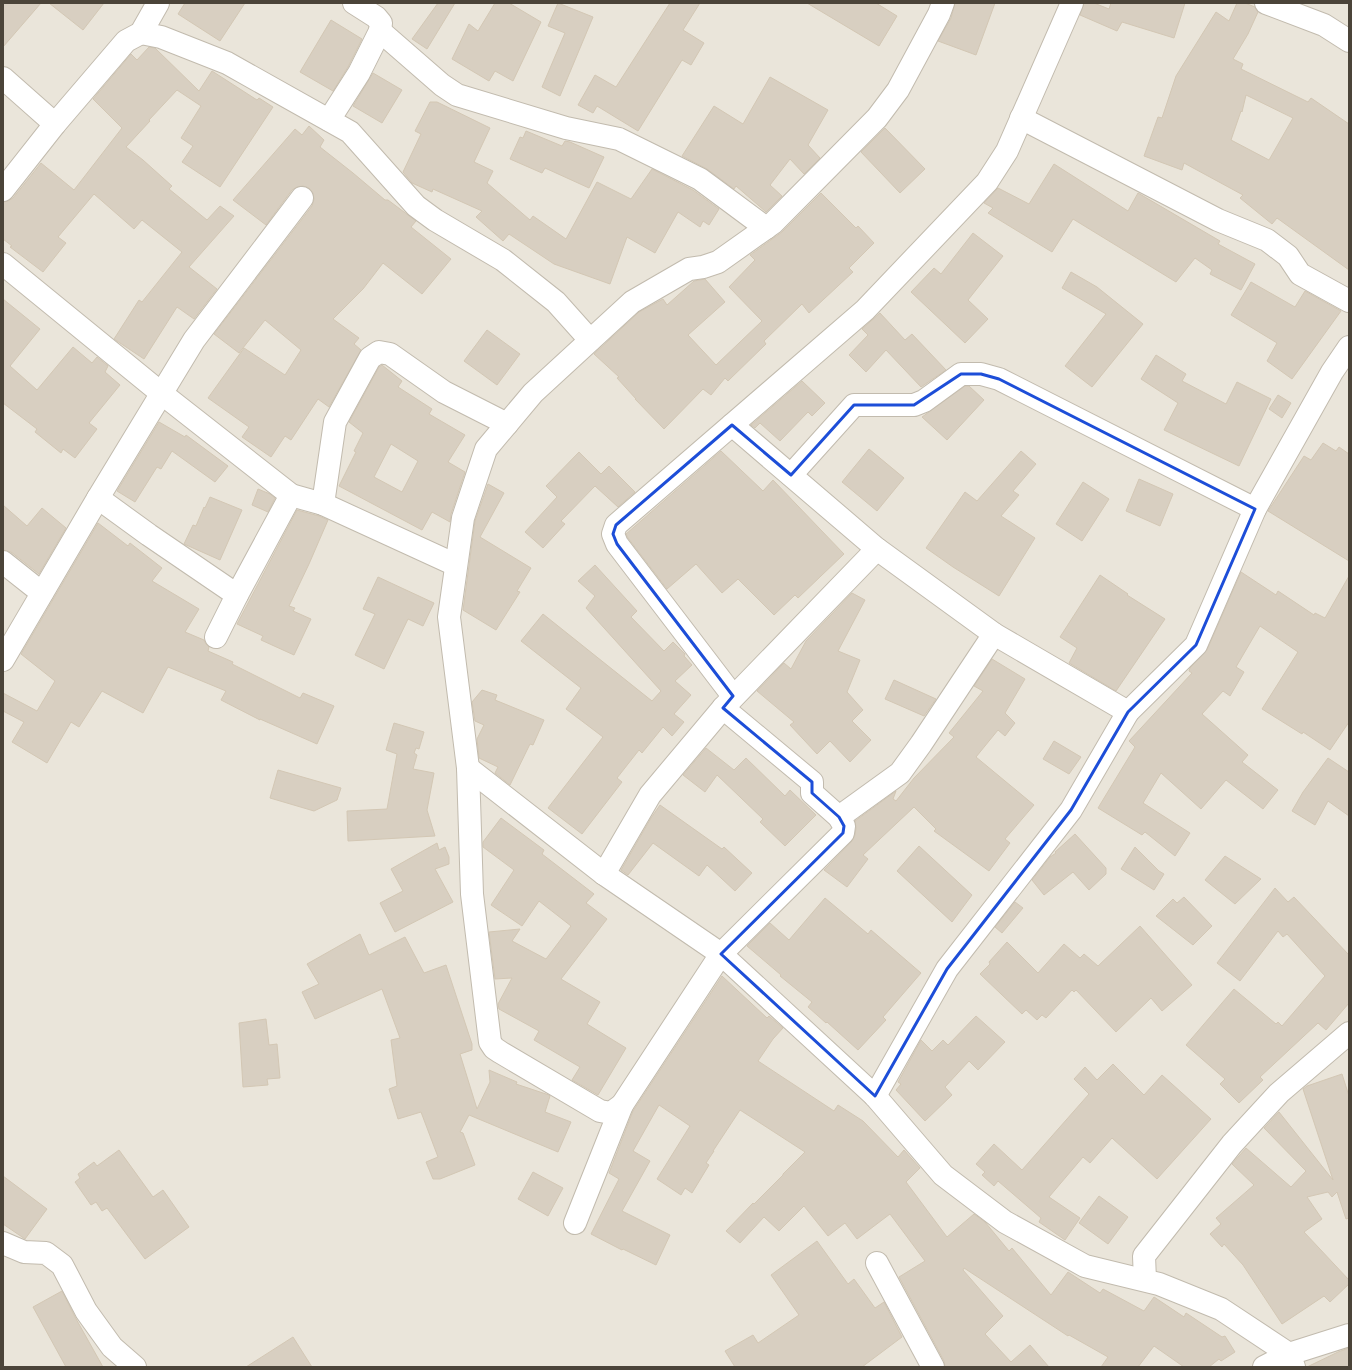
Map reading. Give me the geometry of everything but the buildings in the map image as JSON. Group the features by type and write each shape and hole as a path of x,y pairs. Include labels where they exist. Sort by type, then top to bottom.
{"street":[{"path":"3,190 55,124 126,41 141,33 158,3"},
{"path":"329,120 359,73 380,31 381,24 376,17 354,3"},
{"path":"622,1105 611,1113 600,1112 500,1052 494,1048 490,1042 472,894 468,768 448,617 463,518 486,449 533,393 632,302 690,269 703,267 718,262 773,223 877,118 898,90 939,14 943,3"},
{"path":"575,1223 622,1105 721,954 843,833 844,826 839,817 812,793 812,782 728,702 617,544 613,534 616,525 866,310 987,182 1007,151 1072,3"},
{"path":"1266,3 1324,25 1349,41"},
{"path":"380,31 442,85 457,95 566,128 619,138 700,179 766,228"},
{"path":"141,33 160,37 227,63 350,132 416,206 435,220 503,260 556,302 590,340"},
{"path":"3,78 55,124"},
{"path":"1021,118 1218,220 1267,240 1288,256 1300,274 1349,301"},
{"path":"3,660 98,498 194,340 302,198"},
{"path":"3,264 161,393 292,496 323,504 456,565"},
{"path":"323,504 335,422 370,358 380,352 390,354 444,392 507,424"},
{"path":"875,1096 947,969 1071,810 1128,712 1196,645 1254,509 1347,355"},
{"path":"790,475 854,405 914,405 924,401 960,374 981,374 999,379 1254,509"},
{"path":"732,425 877,549 994,634 1128,712"},
{"path":"216,637 237,595 292,496"},
{"path":"98,498 237,595"},
{"path":"604,874 650,795 728,702 877,549"},
{"path":"3,562 42,593"},
{"path":"839,817 900,773 994,634"},
{"path":"468,768 604,874 721,954 875,1096 944,1175 1005,1222 1085,1266 1159,1284 1222,1309 1291,1360"},
{"path":"1145,1280 1144,1256 1232,1144 1279,1093 1349,1033"},
{"path":"3,1243 24,1252 46,1253 62,1265 86,1311 112,1347 135,1367"},
{"path":"877,1262 933,1367"},
{"path":"1264,1367 1291,1360 1349,1335"}],"highlighted area":[{"path":"961,374 981,374 999,379 1255,509 1196,645 1128,712 1071,810 947,969 875,1096 721,954 843,833 844,826 839,817 812,793 812,782 723,708 733,696 617,544 613,534 616,525 732,425 791,475 854,405 914,405"}],"shaded area":[{"path":"3,3 1349,3 1349,1367 3,1367"}]}
